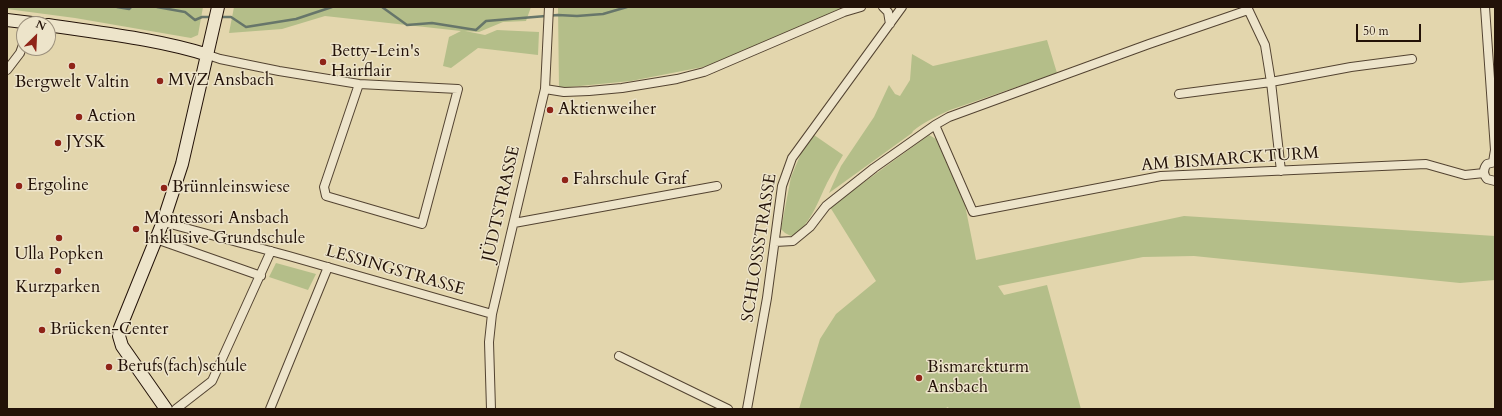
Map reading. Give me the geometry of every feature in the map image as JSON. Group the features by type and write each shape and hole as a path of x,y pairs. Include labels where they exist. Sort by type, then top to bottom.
{"main road":[{"path":"166,409 122,346 119,336 120,328 156,240 182,164 218,8"},
{"path":"56,26 108,34 193,50 208,55"}],"street":[{"path":"545,89 564,92 622,88 677,79 704,72 844,12 860,7"},
{"path":"883,7 888,12 890,24"},
{"name":"SCHLOSSSTRASSE","path":"747,409 767,298 782,186 792,158 902,7"},
{"path":"1485,7 1495,150 1494,162 1487,164 1484,173 1487,179 1495,181"},
{"name":"JÜDTSTRASSE","path":"491,409 489,342 492,314 545,89 549,9"},
{"path":"775,242 793,241 810,227 826,206 874,168 948,116 1247,9 1265,45 1271,82 1281,171"},
{"path":"208,55 220,59 279,71 359,84 458,89 422,224 326,196 324,187 359,84"},
{"path":"7,70 17,56"},
{"path":"1179,94 1271,82 1351,67 1412,59"},
{"name":"AM BISMARCKTURM","path":"934,125 972,212 1161,176 1426,164 1465,175 1484,173"},
{"path":"514,223 717,186"},
{"name":"LESSINGSTRASSE","path":"162,222 289,256 492,314"},
{"path":"156,240 261,276"},
{"path":"176,409 212,381 261,276 271,251"},
{"path":"270,409 328,267"},
{"path":"619,356 728,409"}],"green space":[{"path":"7,7 203,7 198,35 191,38 75,18 7,9"},
{"path":"234,7 531,7 526,21 503,22 479,32 465,31 485,35 497,30 539,32 538,55 478,48 451,68 443,66 449,37 461,31 325,16 282,29 229,33"},
{"path":"558,7 845,7 713,65 631,81 559,88"},
{"path":"1047,40 1057,73 950,110 931,119 829,193 841,166 874,117 889,85 895,94 900,96 910,80 912,54 933,66"},
{"path":"814,135 843,155 829,179 813,213 803,227 791,236 781,229 791,177 802,151"},
{"path":"929,135 936,139 965,205 976,260 1184,216 1495,236 1495,280 1460,283 1194,256 1143,257 998,286 1004,295 1047,285 1081,409 949,409 948,407 944,409 799,409 820,339 836,314 876,281 830,207"},
{"path":"276,263 316,274 308,290 269,277"}],"waterway":[{"path":"117,7 129,9 131,7"},
{"path":"157,7 185,12 195,20 202,17 213,17"},
{"path":"220,17 231,17 246,27 296,19 332,7"},
{"path":"382,7 407,25 432,23 476,30 486,21 558,15 577,16 603,14 627,7"}],"place":[{"name":"Betty-Lein's Hairflair","path":"323,62"},
{"name":"Bergwelt Valtin","path":"72,66"},
{"name":"MVZ Ansbach","path":"160,81"},
{"name":"Aktienweiher","path":"550,110"},
{"name":"Action","path":"79,117"},
{"name":"JYSK","path":"58,143"},
{"name":"Fahrschule Graf","path":"565,180"},
{"name":"Ergoline","path":"19,186"},
{"name":"Brünnleinswiese","path":"164,188"},
{"name":"Montessori Ansbach Inklusive Grundschule","path":"136,229"},
{"name":"Ulla Popken","path":"59,238"},
{"name":"Kurzparken","path":"58,271"},
{"name":"Brücken-Center","path":"42,330"},
{"name":"Berufs(fach)schule","path":"109,367"},
{"name":"Bismarckturm Ansbach","path":"919,378"}]}
